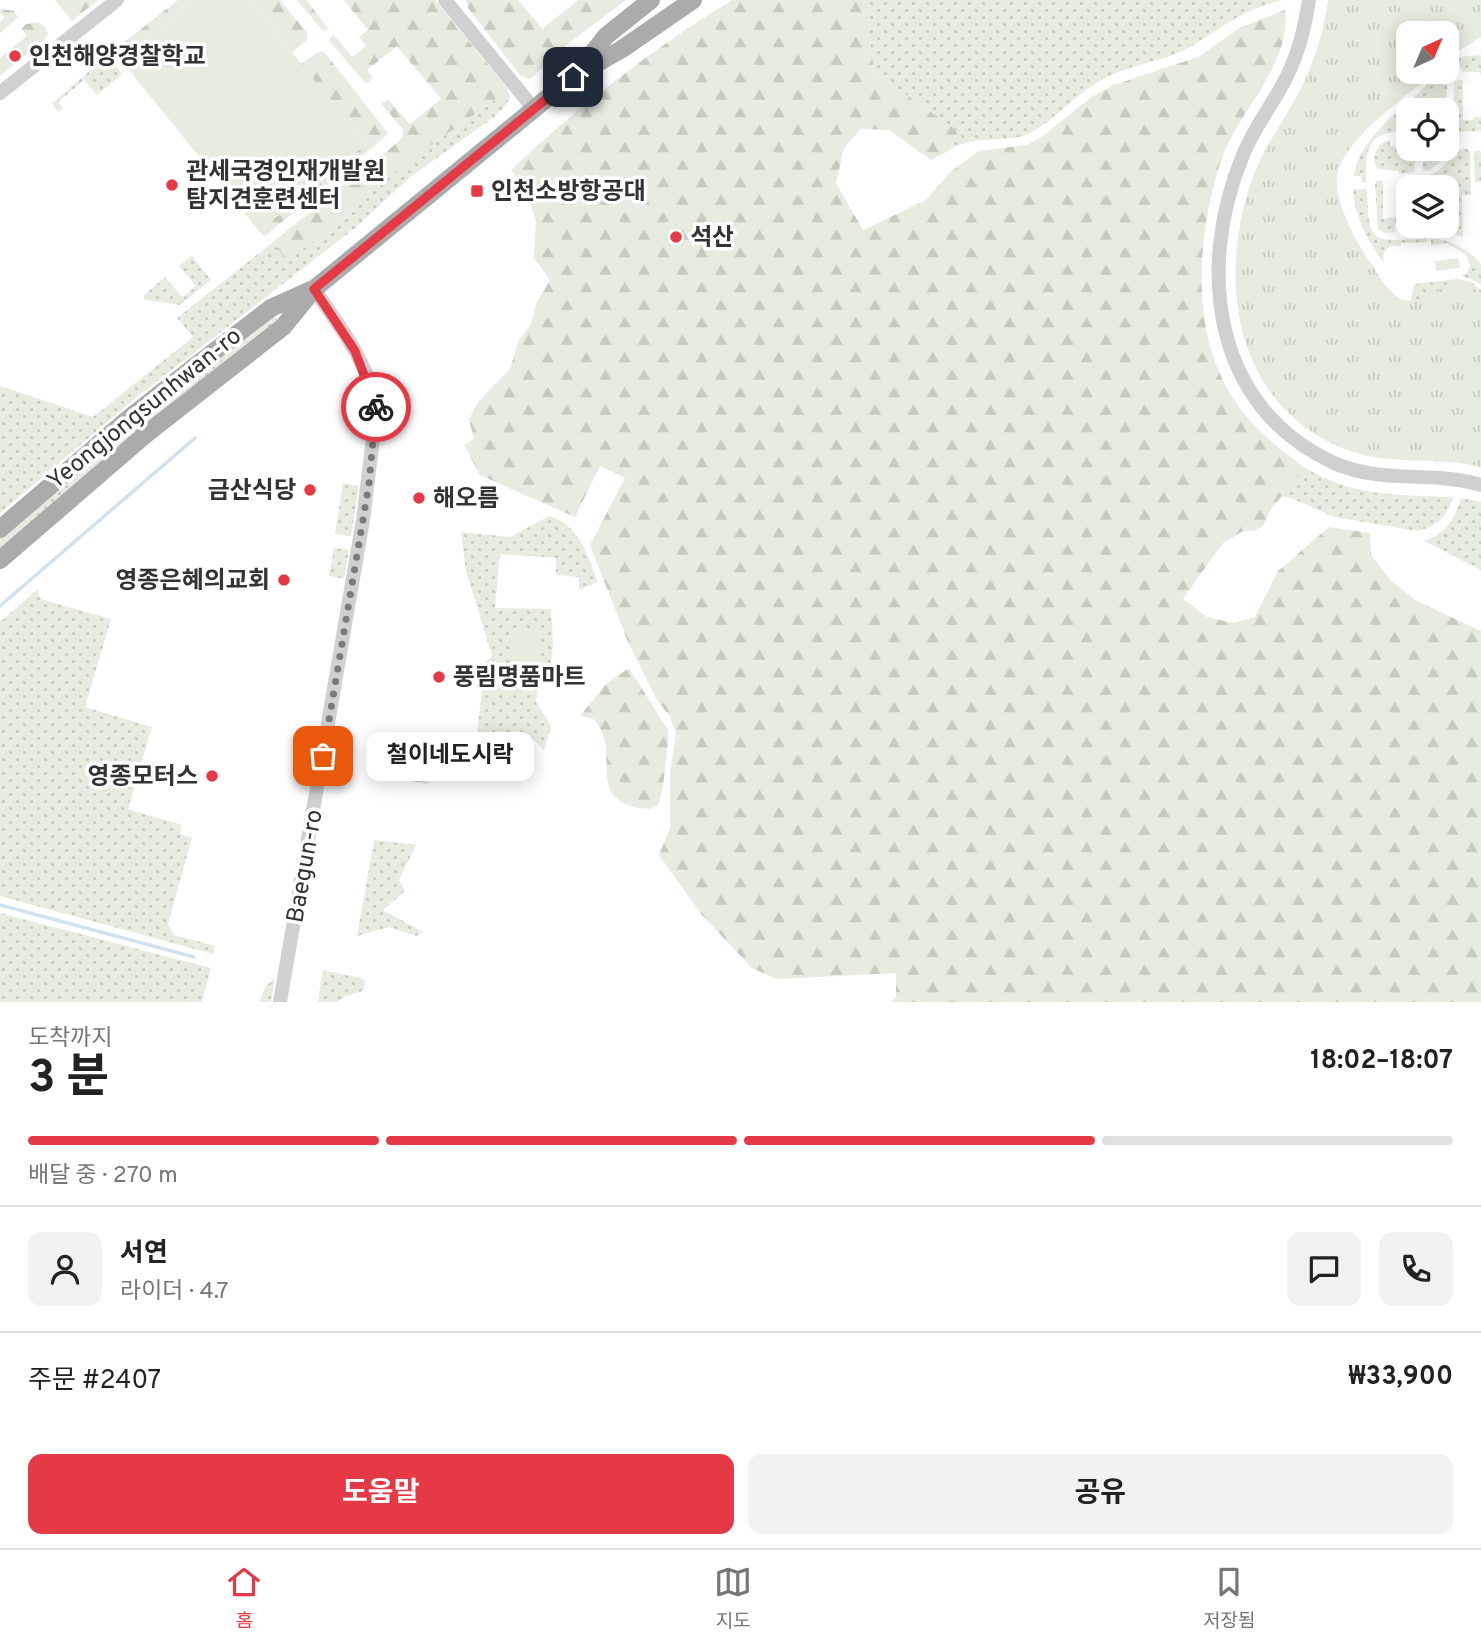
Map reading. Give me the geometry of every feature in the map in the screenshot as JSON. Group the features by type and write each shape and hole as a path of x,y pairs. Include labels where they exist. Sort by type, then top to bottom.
{"main road":[{"name":"Yeongjongsunhwan-ro","path":"573,77 606,36 651,0"},
{"name":"Yeongjongsunhwan-ro","path":"0,561 145,435 283,327 314,289 573,77 622,49 693,0"},
{"name":"Yeongjongsunhwan-ro","path":"0,529 130,418 209,355 271,308 314,289"}],"street":[{"path":"0,93 117,0"},
{"path":"445,0 534,109"},
{"path":"1309,0 1294,60 1243,153 1226,205 1217,273 1227,344 1251,393 1286,432 1309,449 1335,463 1389,477 1447,479 1481,485"},
{"name":"Baegun-ro","path":"281,1002 367,496 376,414 374,399 355,351 314,289"}],"green space":[{"path":"55,0 98,0 72,21"},
{"path":"178,0 195,0 121,60 116,54 117,48"},
{"path":"195,0 250,0 366,144 259,231 121,60"},
{"path":"250,0 280,0 307,33 307,40 292,52"},
{"path":"297,0 306,0 329,29 323,31"},
{"path":"344,0 435,0 507,88 504,93 402,166 349,214 290,259 283,256 273,242 398,142 403,135 403,129 381,104 388,99 410,124 441,99 397,46 367,70 373,77 368,83 364,82 329,40 333,34 352,57 366,46 359,37 368,30"},
{"path":"466,0 518,0 542,29 578,0 626,0 568,44 530,79 521,76 468,8"},
{"path":"732,0 865,0 874,72 958,131 950,150 931,160 889,130 861,129 844,148 836,183 863,230 926,200 949,173 979,151 1026,145 1042,137 1090,98 1111,86 1198,57 1241,27 1285,10 1285,28 1276,62 1230,140 1217,173 1209,206 1202,258 1203,310 1215,361 1239,407 1278,448 1305,468 1271,509 1263,526 1254,531 1243,531 1222,544 1183,599 1207,617 1233,623 1255,617 1278,571 1329,527 1370,533 1371,554 1390,580 1417,601 1481,631 1481,1002 892,1002 896,996 896,973 777,979 752,968 702,915 659,855 670,828 670,773 676,733 670,717 656,698 628,642 590,545 625,478 600,466 575,517 480,475 464,445 474,439 469,420 477,403 510,369 519,340 531,324 536,304 550,280 534,258 536,221 526,190 511,170 617,79"},
{"path":"865,0 1282,0 1234,19 1182,51 1101,80 1032,132 1012,138 971,142 950,150 958,131 874,72"},
{"path":"1328,0 1481,0 1481,37 1460,50 1460,21 1396,21 1396,84 1420,84 1403,98 1396,98 1396,104 1354,144 1344,158 1337,182 1341,206 1352,231 1391,292 1403,300 1421,300 1452,283 1460,282 1481,295 1481,467 1366,456 1311,431 1280,404 1258,372 1244,335 1236,296 1236,255 1242,214 1254,174 1310,69"},
{"path":"1,9 14,11 18,17 0,33 0,22 5,18 0,12"},
{"path":"38,22 45,27 48,34 44,40 0,76 0,58 27,36 21,28 26,24"},
{"path":"320,51 325,53 387,132 386,136 265,236 259,231 366,144 301,64"},
{"path":"1481,55 1481,75 1479,72 1463,72 1460,57"},
{"path":"105,58 110,59 122,74 97,95 84,80 58,102 63,108 57,111 52,103"},
{"path":"1460,80 1463,80 1463,120 1481,117 1481,131 1459,132 1459,98 1454,98 1454,84 1460,84"},
{"path":"1428,84 1447,84 1447,98 1443,98 1443,89 1431,88 1429,98 1413,98"},
{"path":"507,88 510,97 494,117 409,178 355,228 138,396 0,513 0,386 93,417 193,337 177,318 273,242 283,256 290,258 349,214 402,166 504,93"},
{"path":"1431,88 1443,88 1443,98 1429,98"},
{"path":"1396,114 1396,126 1390,118"},
{"path":"1390,118 1396,124 1396,132 1379,137 1369,148 1366,183 1362,183 1361,176 1354,176 1356,167 1367,144"},
{"path":"1390,140 1390,146 1396,146 1396,161 1415,161 1414,172 1399,174 1399,171 1377,169 1375,155 1378,148"},
{"path":"1466,148 1470,152 1471,195 1462,195 1463,237 1459,235 1459,175 1429,175 1438,171 1448,161 1459,161 1459,150"},
{"path":"1477,150 1481,152 1481,182 1475,182 1474,153"},
{"path":"1423,161 1441,161 1429,171 1423,170"},
{"path":"1383,180 1383,219 1396,217 1395,232 1385,233 1378,229 1376,181"},
{"path":"1353,189 1367,189 1369,222 1377,236 1394,240 1427,239 1427,242 1390,246 1384,253 1383,262 1363,228"},
{"path":"1431,239 1452,243 1471,254 1481,265 1481,285 1461,276 1468,272 1470,266 1466,255 1446,243 1431,246"},
{"path":"192,256 211,280 180,305 145,300 144,295 165,277 182,297 196,286 179,266"},
{"path":"1458,258 1460,268 1436,271 1435,261"},
{"path":"1458,279 1471,282 1481,290 1481,379 1405,329 1414,284"},
{"path":"273,315 278,321 0,553 0,536 160,400"},
{"path":"1305,468 1342,484 1377,493 1453,497 1441,520 1431,527 1417,531 1334,517 1281,496"},
{"path":"343,483 359,486 351,536 335,534"},
{"path":"1461,498 1481,502 1481,570 1424,541 1438,535 1448,525"},
{"path":"549,516 568,526 575,534 586,552 598,582 579,590 579,577 556,575 556,558 500,554 495,608 551,609 553,646 550,665 541,680 539,629 515,686 538,685 536,702 551,726 544,750 535,741 477,731 486,661 492,656 466,571 461,532 510,537"},
{"path":"334,548 349,550 344,579 329,576"},
{"path":"38,589 38,596 43,600 111,619 85,707 152,727 128,809 182,825 180,834 192,838 168,924 174,935 215,946 213,954 0,896 0,622"},
{"path":"539,629 542,685 515,686 512,630"},
{"path":"629,668 668,730 662,792 658,805 651,808 632,807 614,796 607,779 606,749 600,728 593,719 580,716 607,683"},
{"path":"384,754 432,760 428,784 381,777"},
{"path":"374,840 416,845 399,880 405,891 383,910 423,932 416,936 389,927 357,936"},
{"path":"0,913 211,968 202,1002 0,1002"},
{"path":"323,970 361,978 365,981 364,989 337,1002 318,1002"},
{"path":"275,978 271,1002 259,1002 266,986"}],"waterway":[{"path":"0,606 195,438"},
{"path":"0,905 194,957"}],"way so far":[{"path":"323,756 369,484 376,407"}],"place":[{"name":"인천해양경찰학교","path":"15,56"},
{"name":"관세국경인재개발원 탐지견훈련센터","path":"172,185"},
{"name":"인천소방항공대","path":"477,191"},
{"name":"석산","path":"676,237"},
{"name":"금산식당","path":"310,490"},
{"name":"해오름","path":"419,498"},
{"name":"영종은혜의교회","path":"284,580"},
{"name":"풍림명품마트","path":"439,677"},
{"name":"철이네도시락","path":"323,756"},
{"name":"영종모터스","path":"212,776"}],"route":[{"path":"376,407 355,351 314,289 573,77"}]}
